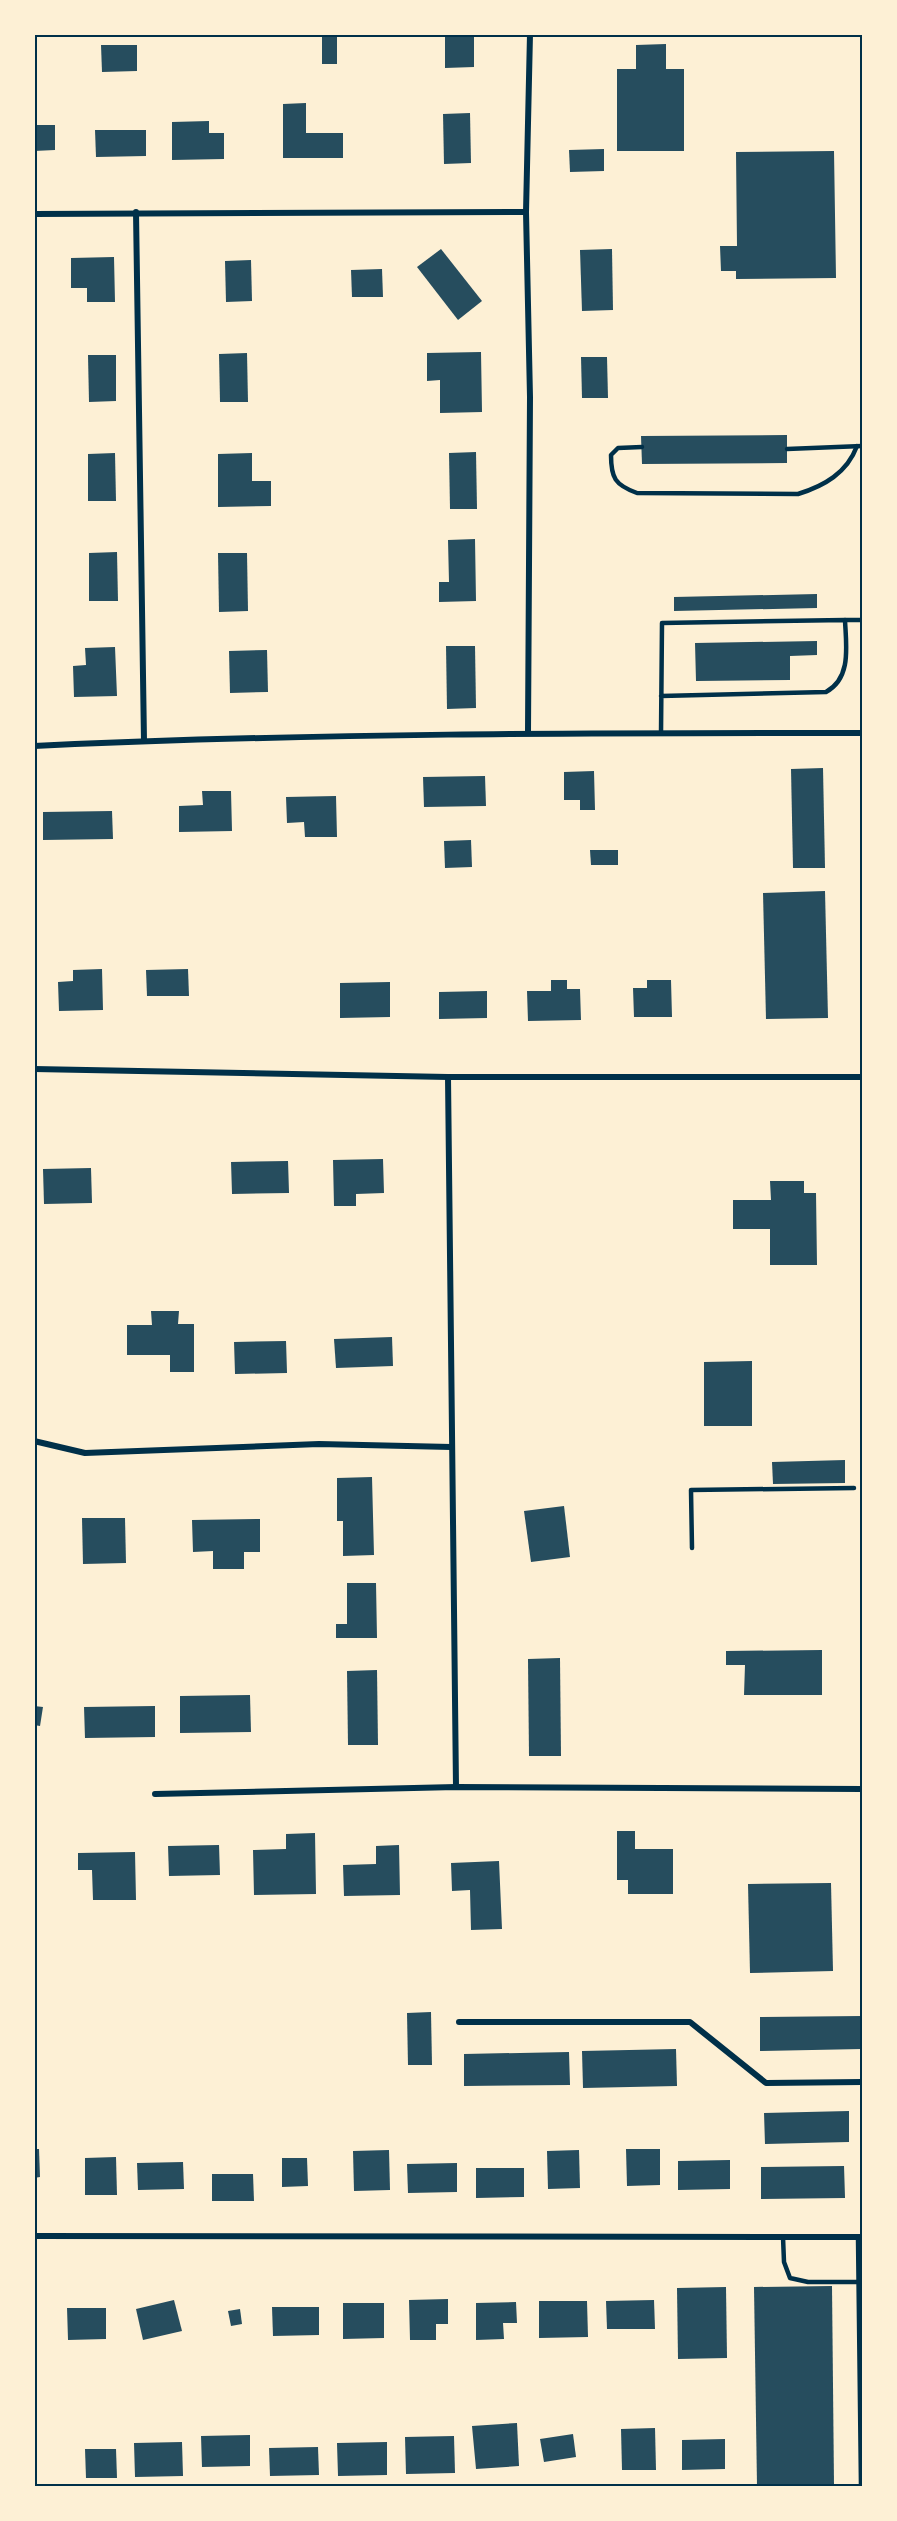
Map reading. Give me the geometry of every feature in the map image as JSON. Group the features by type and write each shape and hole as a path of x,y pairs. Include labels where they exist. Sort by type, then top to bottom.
{"street":[{"path":"528,733 530,398 526,212 530,34"},
{"path":"136,212 144,741"},
{"path":"34,214 526,212"},
{"path":"34,746 144,741 528,733 862,733"},
{"path":"34,1069 448,1077 862,1077"},
{"path":"448,1077 456,1787"},
{"path":"34,1441 85,1454 319,1444 451,1447"},
{"path":"155,1794 456,1787 862,1789"},
{"path":"459,2022 690,2022 766,2083 862,2082"},
{"path":"34,2236 860,2237"}],"lane":[{"path":"642,447 618,448 611,455 611,474 615,482 637,493 798,494 816,489 834,478 851,460 860,446"},
{"path":"787,449 860,446"},
{"path":"661,696 826,692 842,678 846,662 845,620"},
{"path":"661,733 662,623 862,620"},
{"path":"692,1548 691,1490 854,1488"},
{"path":"783,2237 784,2262 790,2278 808,2282 859,2282"},
{"path":"860,2237 861,2487"}],"building":[{"path":"322,34 337,34 337,64 322,64"},
{"path":"445,34 474,34 474,67 445,68"},
{"path":"666,44 666,69 684,69 684,151 617,151 617,69 636,69 636,45"},
{"path":"101,45 137,45 137,71 102,72"},
{"path":"306,103 306,133 343,133 343,158 283,158 283,104"},
{"path":"470,113 471,163 444,164 443,114"},
{"path":"209,121 209,133 224,133 224,159 172,160 172,122"},
{"path":"34,125 55,125 55,150 34,151"},
{"path":"95,130 146,130 146,156 96,157"},
{"path":"604,149 604,171 570,172 569,150"},
{"path":"834,151 836,278 736,279 736,271 721,271 720,246 737,246 736,152"},
{"path":"441,249 482,301 458,320 417,267"},
{"path":"612,249 613,310 582,311 580,250"},
{"path":"114,257 115,302 87,302 87,288 71,288 71,258"},
{"path":"251,260 252,301 226,302 225,261"},
{"path":"382,269 383,297 352,297 351,270"},
{"path":"481,352 482,412 440,413 440,380 427,381 427,353"},
{"path":"247,353 248,402 220,402 219,354"},
{"path":"88,355 116,355 116,401 89,402"},
{"path":"581,357 607,357 608,398 582,398"},
{"path":"787,435 787,463 642,464 641,436"},
{"path":"476,452 477,509 450,509 449,453"},
{"path":"115,453 116,501 88,501 88,454"},
{"path":"252,453 252,481 271,481 271,506 218,507 218,454"},
{"path":"475,539 476,601 439,602 439,582 449,582 448,540"},
{"path":"117,552 118,601 89,601 89,553"},
{"path":"218,553 247,553 248,611 219,612"},
{"path":"817,594 817,608 674,611 674,597"},
{"path":"817,641 817,655 790,656 790,680 696,681 695,643"},
{"path":"446,646 475,646 476,708 447,709"},
{"path":"115,647 117,696 74,697 73,666 86,665 85,648"},
{"path":"267,650 268,692 230,693 229,651"},
{"path":"823,768 825,868 793,868 791,769"},
{"path":"594,771 595,810 580,810 580,800 564,800 564,772"},
{"path":"485,776 486,806 424,807 423,777"},
{"path":"202,791 231,791 232,831 179,832 179,806 203,805"},
{"path":"336,796 337,837 305,837 304,822 287,823 286,797"},
{"path":"112,811 113,839 43,840 43,812"},
{"path":"471,840 472,867 445,868 444,841"},
{"path":"590,850 618,850 618,865 591,865"},
{"path":"825,891 828,1018 766,1019 763,893"},
{"path":"102,969 103,1010 59,1011 58,982 73,981 73,970"},
{"path":"188,969 189,996 147,996 146,970"},
{"path":"551,980 567,980 567,989 580,989 581,1020 528,1021 527,991 551,991"},
{"path":"647,980 671,980 672,1017 634,1017 633,988 647,988"},
{"path":"390,982 390,1017 340,1018 340,983"},
{"path":"487,991 487,1018 439,1019 439,992"},
{"path":"383,1159 384,1193 356,1194 356,1206 334,1206 333,1160"},
{"path":"288,1161 289,1193 232,1194 231,1162"},
{"path":"91,1168 92,1203 44,1204 43,1169"},
{"path":"770,1181 804,1181 804,1193 816,1193 817,1265 770,1265 770,1229 733,1229 733,1200 771,1200"},
{"path":"151,1311 179,1311 178,1324 194,1324 194,1372 170,1372 170,1355 127,1355 127,1325 152,1325"},
{"path":"392,1337 393,1366 336,1368 334,1339"},
{"path":"286,1341 287,1373 235,1374 234,1342"},
{"path":"752,1361 752,1426 704,1426 704,1362"},
{"path":"845,1460 845,1483 773,1484 772,1462"},
{"path":"372,1477 374,1555 343,1556 343,1521 337,1521 337,1478"},
{"path":"564,1506 570,1557 531,1562 524,1511"},
{"path":"82,1518 125,1518 126,1563 83,1564"},
{"path":"260,1519 260,1552 244,1552 244,1569 213,1569 213,1551 193,1552 192,1520"},
{"path":"347,1583 376,1583 377,1638 336,1638 336,1624 347,1624"},
{"path":"822,1650 822,1695 744,1695 745,1665 726,1665 726,1651"},
{"path":"560,1658 561,1756 529,1756 528,1659"},
{"path":"377,1670 378,1745 348,1745 347,1671"},
{"path":"250,1695 251,1732 180,1733 180,1696"},
{"path":"34,1706 43,1707 40,1726 34,1725"},
{"path":"155,1706 155,1737 85,1738 84,1707"},
{"path":"617,1831 635,1831 635,1849 673,1849 673,1894 628,1894 628,1880 617,1880"},
{"path":"315,1833 316,1894 254,1895 253,1850 286,1849 286,1834"},
{"path":"219,1845 220,1875 169,1876 168,1846"},
{"path":"399,1845 400,1895 344,1896 343,1865 376,1864 376,1846"},
{"path":"135,1852 136,1900 93,1900 92,1870 78,1870 78,1853"},
{"path":"499,1861 502,1929 471,1930 470,1890 452,1891 451,1863"},
{"path":"831,1883 833,1971 750,1973 748,1884"},
{"path":"431,2012 432,2065 408,2065 407,2013"},
{"path":"862,2016 862,2049 760,2051 760,2017"},
{"path":"676,2049 677,2086 583,2088 582,2051"},
{"path":"569,2052 570,2085 464,2086 464,2054"},
{"path":"849,2111 849,2142 765,2144 764,2113"},
{"path":"34,2149 39,2149 40,2177 34,2178"},
{"path":"626,2149 660,2149 660,2185 627,2186"},
{"path":"389,2150 390,2190 354,2191 353,2151"},
{"path":"579,2150 580,2188 548,2189 547,2151"},
{"path":"116,2157 117,2195 85,2195 85,2158"},
{"path":"282,2158 307,2158 308,2186 282,2187"},
{"path":"730,2160 730,2189 678,2190 678,2161"},
{"path":"183,2162 184,2189 138,2190 137,2163"},
{"path":"457,2163 457,2192 408,2193 407,2164"},
{"path":"844,2166 845,2198 761,2199 761,2167"},
{"path":"476,2168 524,2168 524,2197 476,2198"},
{"path":"212,2174 253,2174 254,2201 212,2201"},
{"path":"832,2286 834,2485 757,2486 754,2287"},
{"path":"726,2287 727,2358 678,2359 677,2288"},
{"path":"448,2299 448,2324 436,2324 436,2340 410,2340 409,2300"},
{"path":"174,2300 182,2331 143,2340 136,2309"},
{"path":"654,2300 655,2329 607,2329 606,2301"},
{"path":"539,2301 587,2301 588,2337 539,2338"},
{"path":"516,2302 517,2323 503,2323 504,2339 476,2340 476,2303"},
{"path":"343,2303 384,2303 384,2338 343,2339"},
{"path":"272,2307 319,2307 319,2335 273,2336"},
{"path":"67,2308 106,2308 106,2339 68,2340"},
{"path":"240,2309 242,2324 231,2326 228,2311"},
{"path":"517,2423 519,2466 476,2469 472,2426"},
{"path":"655,2428 656,2470 622,2470 621,2429"},
{"path":"573,2434 576,2457 544,2462 540,2439"},
{"path":"250,2435 250,2466 202,2467 201,2436"},
{"path":"454,2436 455,2473 406,2474 405,2437"},
{"path":"725,2439 725,2469 682,2470 682,2440"},
{"path":"182,2442 183,2476 135,2477 134,2443"},
{"path":"387,2442 387,2475 338,2476 337,2443"},
{"path":"318,2447 319,2475 270,2476 269,2448"},
{"path":"85,2449 116,2449 117,2478 86,2478"}]}
